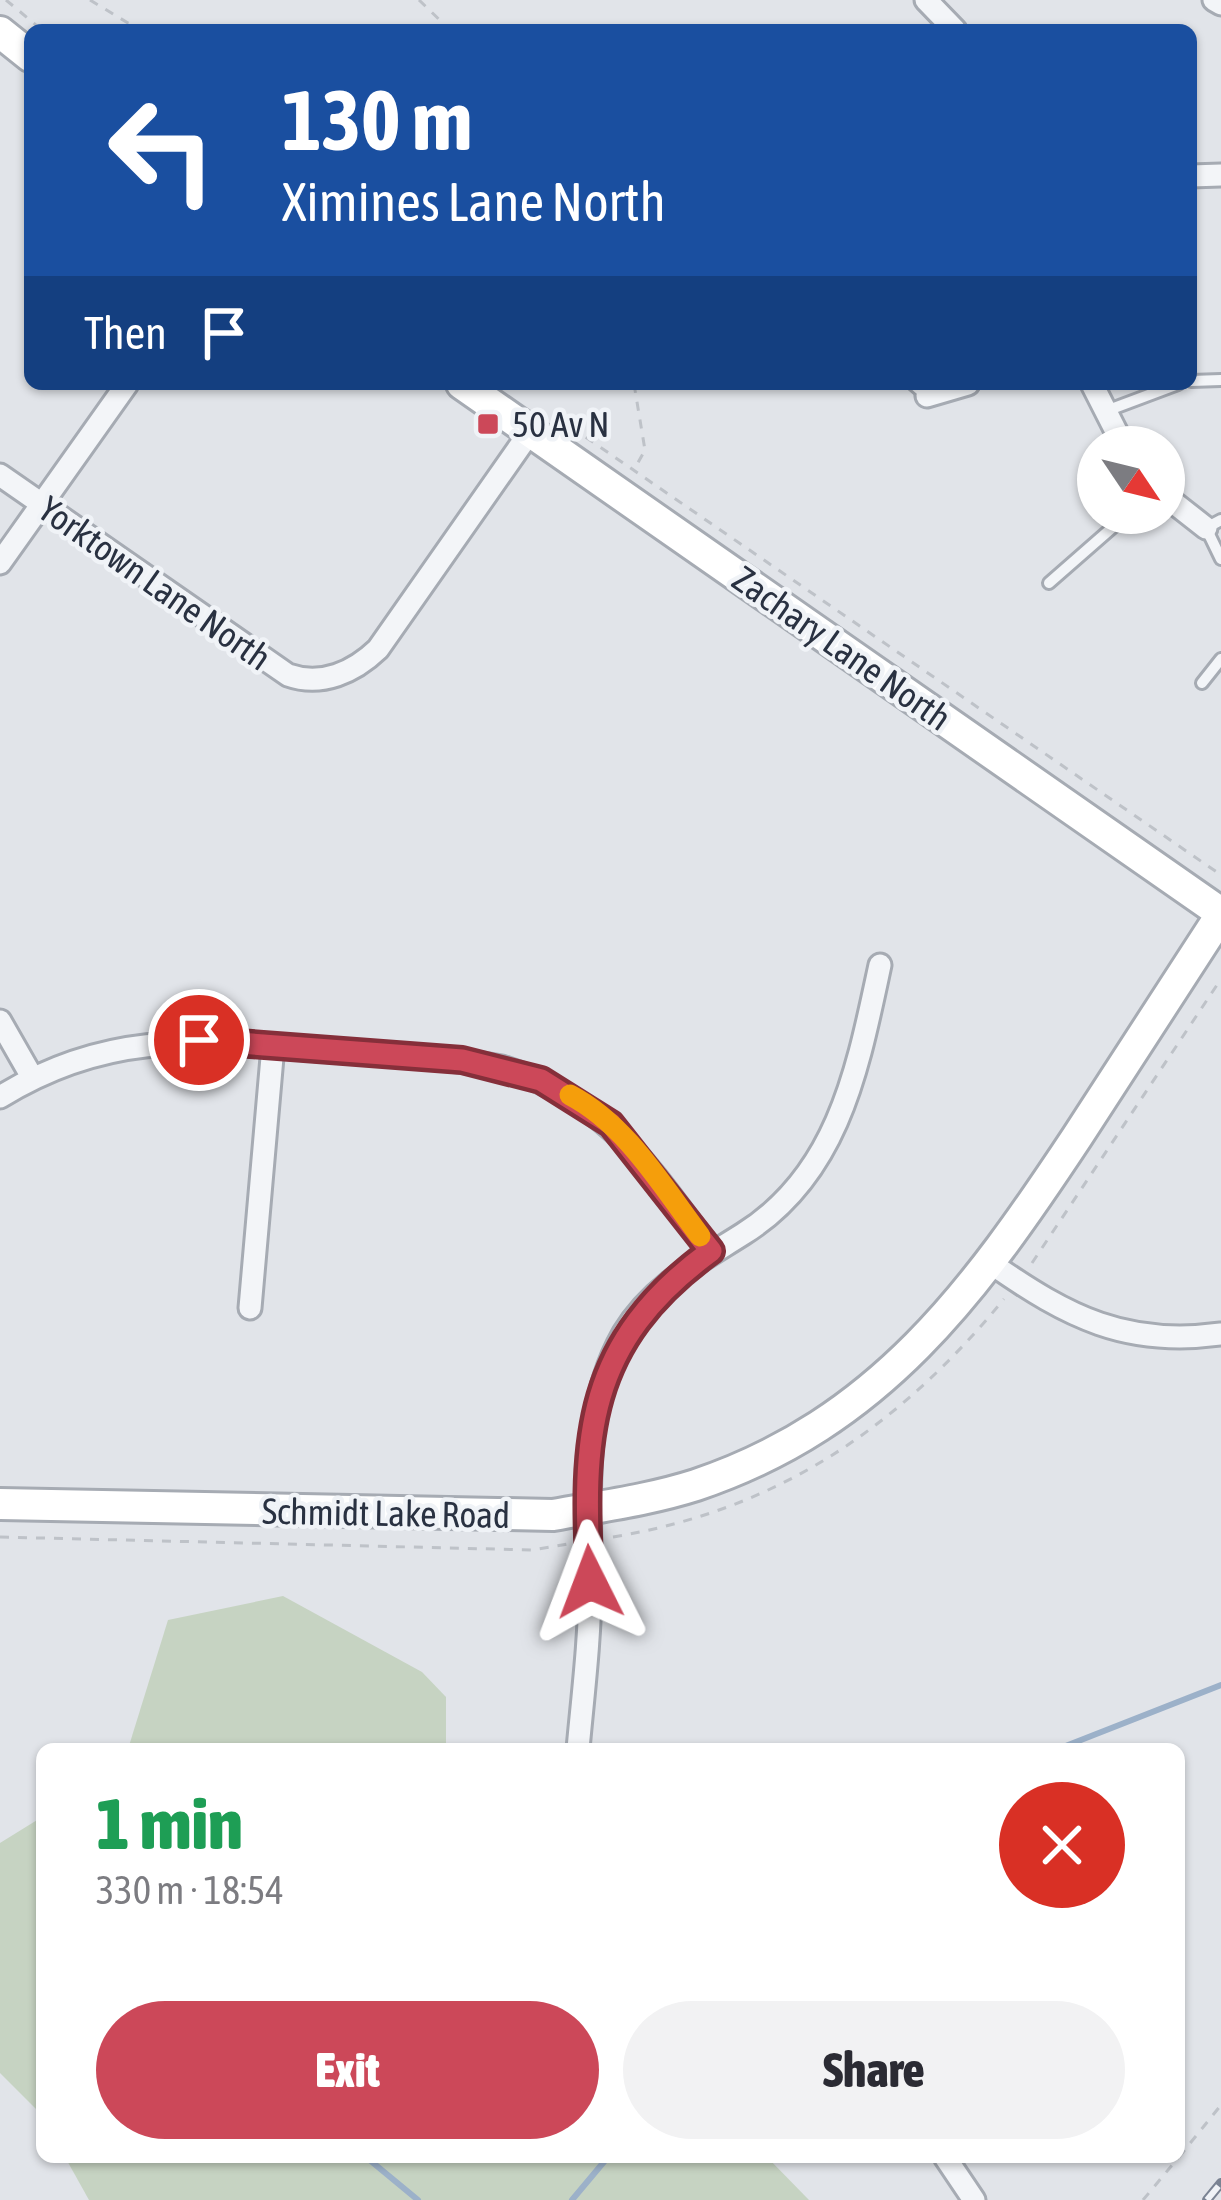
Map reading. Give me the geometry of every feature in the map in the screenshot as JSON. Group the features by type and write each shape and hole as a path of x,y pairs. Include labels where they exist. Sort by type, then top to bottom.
{"street":[{"path":"926,0 949,24"},
{"path":"0,32 24,51"},
{"path":"0,563 45,506 123,390"},
{"name":"Zachary Lane North","path":"470,390 1221,914"},
{"path":"1094,390 1111,426"},
{"name":"Yorktown Lane North","path":"0,476 288,675 340,675 378,650 530,433"},
{"path":"1185,507 1214,524"},
{"name":"Schmidt Lake Road","path":"0,1504 481,1517 587,1509 697,1484 829,1420 889,1376 1005,1273 1221,914"},
{"path":"578,1743 590,1582 587,1509 597,1403 617,1348 651,1299 711,1251 775,1209 830,1141 860,1060 880,965"},
{"path":"0,1021 32,1077"},
{"path":"0,1097 74,1059 173,1040 462,1060 541,1080 611,1124 711,1251"},
{"path":"250,1308 272,1046"},
{"path":"1005,1273 1081,1320 1127,1333 1175,1339 1221,1334"},
{"path":"949,2163 974,2200"}],"lane":[{"path":"1102,412 1162,390"},
{"path":"1214,524 1221,559"},
{"path":"1049,583 1105,534"},
{"path":"1202,683 1221,659"}],"path":[{"path":"6,0 35,24"},
{"path":"90,0 132,24"},
{"path":"418,0 444,24"},
{"path":"633,470 646,450 635,390"},
{"path":"566,424 1221,875"},
{"path":"0,1537 533,1550 664,1528 759,1496 841,1453 922,1392 1221,979"},
{"path":"1185,2150 1221,2105"},
{"path":"1143,2200 1174,2163"}],"green space":[{"path":"283,1596 422,1672 446,1697 446,1743 130,1743 168,1620"},
{"path":"36,1821 36,2109 0,2073 0,1843"},
{"path":"68,2163 773,2163 809,2200 89,2200"}],"waterway":[{"path":"1073,1743 1221,1685"},
{"path":"373,2163 418,2200"},
{"path":"572,2200 603,2163"}],"railway":[{"path":"1207,2200 1221,2183"}],"slow traffic":[{"path":"570,1095 611,1124 700,1236"}],"place":[{"name":"50 Av N","path":"488,424"}],"route":[{"path":"199,1040 462,1060 541,1080 611,1124 711,1251 651,1299 626,1330 609,1365 597,1403 592,1444 587,1509 590,1582"}]}
